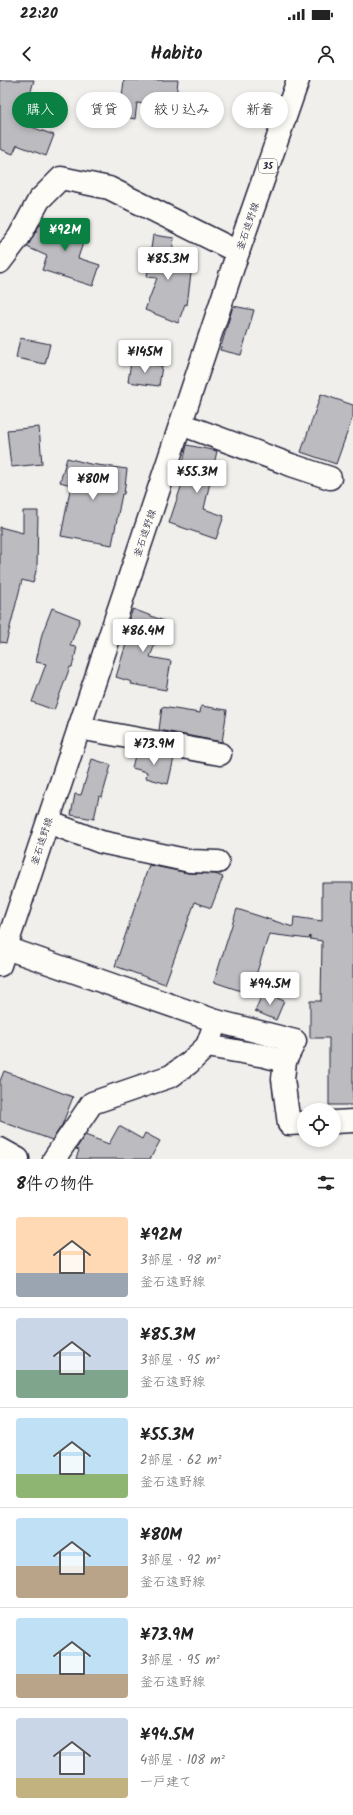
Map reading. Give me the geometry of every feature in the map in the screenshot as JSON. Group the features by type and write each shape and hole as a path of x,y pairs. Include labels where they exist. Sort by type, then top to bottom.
{"street":[{"name":"釜石遠野線","path":"3,956 180,424 298,80"},
{"path":"0,262 19,237 39,200 61,178 110,188 238,252"},
{"path":"180,424 330,478"},
{"path":"79,728 220,754"},
{"path":"48,822 101,842 190,861 218,862"},
{"path":"3,956 216,1021 295,1041 285,1061 283,1079 289,1124 297,1123"},
{"path":"54,1159 92,1103 171,1076 189,1063 207,1046 216,1021"},
{"path":"207,1046 266,1056 285,1061"},
{"path":"341,1122 353,1121"},
{"path":"0,1149 18,1159"}],"building":[{"path":"0,80 34,80 31,92 12,92 12,128 34,128 54,135 46,156 17,145 13,154 0,149"},
{"path":"124,80 178,80 177,92 140,92 140,103 137,103 135,119 132,118 132,92 123,92"},
{"path":"58,219 88,228 78,258 100,265 93,286 42,270 47,256 27,247 40,224 55,231"},
{"path":"153,235 174,238 171,262 192,265 187,305 185,304 178,323 145,310 157,278 147,277"},
{"path":"233,306 254,310 241,355 220,350"},
{"path":"20,338 50,344 45,364 16,358"},
{"path":"131,362 162,366 159,386 128,382"},
{"path":"321,394 353,405 353,416 336,464 301,452"},
{"path":"39,427 42,464 11,467 7,430"},
{"path":"187,445 217,451 204,509 224,516 216,539 169,523 184,478 180,477"},
{"path":"67,458 90,464 127,469 124,494 122,494 112,545 61,536 71,485 60,482"},
{"path":"23,511 38,511 37,567 33,583 22,580 6,643 0,642 0,527 23,533"},
{"path":"52,608 80,619 70,646 77,647 72,667 70,667 54,710 32,702 46,664 36,662 42,634"},
{"path":"133,609 164,621 150,657 171,661 166,690 131,684 132,682 116,677 126,644 121,642"},
{"path":"201,706 227,710 222,742 159,730 162,707 200,713"},
{"path":"136,751 174,758 168,784 146,778 147,772 132,768"},
{"path":"92,759 111,765 102,797 99,796 94,819 71,815 75,794 81,795"},
{"path":"149,865 188,873 215,874 223,877 211,908 195,902 165,984 115,966"},
{"path":"322,883 353,883 353,1105 329,1103 329,1038 310,1038 310,1001 321,1001 322,941 310,939 310,936 309,939 269,934 250,994 214,982 237,909 293,927 294,917 322,921"},
{"path":"263,992 284,1001 276,1020 255,1011"},
{"path":"4,1071 73,1097 62,1125 52,1140 0,1121 0,1081"},
{"path":"119,1126 142,1139 145,1133 160,1141 150,1159 76,1159 79,1150 76,1149 85,1135 109,1144"}]}
